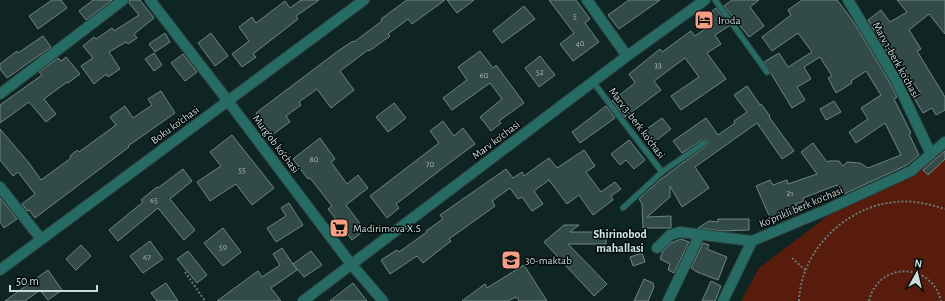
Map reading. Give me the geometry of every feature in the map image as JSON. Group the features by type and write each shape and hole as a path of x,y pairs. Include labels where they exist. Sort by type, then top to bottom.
{"street":[{"path":"0,94 123,0"},
{"name":"Murg'ob ko'chasi","path":"150,0 351,264 383,301"},
{"name":"Boku ko'chasi","path":"0,270 364,0"},
{"path":"587,0 627,56"},
{"name":"Marv ko'chasi","path":"304,301 627,56 705,0"},
{"name":"Marv 1-berk ko'chasi","path":"848,0 896,80 931,154"},
{"name":"Ko'prikli berk ko'chasi","path":"657,248 673,233 680,232 752,241 826,210 911,171 945,142"},
{"path":"0,187 41,240"},
{"path":"668,301 700,234"},
{"path":"723,301 752,241"}],"lane":[{"path":"715,0 767,72"},
{"name":"Marv 3-berk ko'chasi","path":"593,82 662,172 623,208"},
{"path":"662,172 704,143"}],"path":[{"path":"799,301 799,292 805,270 820,244 841,223 867,208 896,202 926,203 945,209"},
{"path":"792,258 805,270"},
{"path":"869,301 872,292 882,279 889,275 905,271 920,274 927,278 937,289 941,301"},
{"path":"185,272 205,301"}],"shaded area":[{"path":"945,148 945,301 741,301 759,268 829,215 915,173"}],"building":[{"path":"52,0 61,0 67,8 38,29 29,16"},
{"path":"93,0 112,0 86,20 79,11"},
{"path":"129,0 140,0 154,18 134,34 137,38 128,44 126,42 109,52 120,69 108,77 106,74 94,84 81,66 93,58 83,46 94,37 96,39 112,28 114,31 139,15 129,3"},
{"path":"301,0 319,0 296,16 298,19 253,54 256,57 242,67 232,54 249,41 239,27 252,17 256,23 285,1 290,8"},
{"path":"407,0 445,0 412,24 408,19 388,34 390,36 340,71 354,90 340,101 331,108 317,89 299,102 301,105 286,116 290,122 272,135 256,113 338,51 353,41 354,42 382,21 381,19"},
{"path":"447,0 474,0 457,13"},
{"path":"549,0 576,0 590,19 585,23 599,42 573,61 560,44 574,33"},
{"path":"629,0 660,0 619,29 608,15"},
{"path":"732,0 759,0 750,7 764,26 749,37 724,6"},
{"path":"802,0 837,0 847,13 890,83 897,97 894,99 911,133 909,134 919,155 907,165 844,194 837,185 803,198 804,201 796,204 799,212 771,220 756,186 770,180 773,185 787,180 788,184 817,174 801,152 813,143 827,162 839,161 843,166 847,162 860,163 868,168 901,155 885,123 856,143 849,132 868,119 861,108 881,95 866,71 851,81 852,83 836,93 828,78 832,76 820,57 804,67 811,79 797,87 805,100 792,108 764,62 779,53 788,67 812,52 798,33 772,51 762,37 791,15 788,10"},
{"path":"897,0 945,0 945,34 929,14 909,30 921,49 917,51 945,97 945,110 936,115 932,108 923,113 914,98 921,94 900,62 895,65 868,20 881,10 890,22 907,12"},
{"path":"524,6 535,19 502,43 493,31"},
{"path":"716,8 729,26 715,35 721,44 707,53 726,79 681,110 671,96 699,77 685,58 654,81 661,90 625,117 612,101 635,83 629,74 660,49 662,52 691,31 695,36 712,24 706,16"},
{"path":"165,33 170,42 155,52 149,44"},
{"path":"211,33 228,56 215,66 198,43"},
{"path":"43,36 51,47 7,78 0,69 0,64 17,51 18,53"},
{"path":"480,51 493,68 496,65 524,103 499,121 501,123 491,131 480,117 502,99 490,83 452,110 443,98 467,80 458,67"},
{"path":"154,53 162,65 154,71 145,59"},
{"path":"183,54 197,72 185,81 171,63"},
{"path":"540,56 555,75 539,87 525,68"},
{"path":"66,57 80,74 44,99 56,114 46,122 29,102 0,123 0,105 42,75 39,72 58,58 61,61"},
{"path":"747,86 794,151 782,159 757,123 695,167 709,188 682,207 670,186 670,197 647,217 671,216 671,228 643,228 642,204 639,199 661,179 708,143 706,140 702,140 682,153 673,141 706,118 718,135 735,123 734,121 747,112 734,95"},
{"path":"161,91 175,113 128,146 129,147 35,218 29,210 27,211 22,204 35,194 18,172 13,176 0,160 0,129 29,163 41,180 71,158 70,156 77,150 79,152 116,125 110,117 125,106 133,118 152,105 148,99"},
{"path":"834,101 841,112 826,120 820,109"},
{"path":"394,103 406,118 388,132 376,117"},
{"path":"606,106 615,118 580,143 572,132"},
{"path":"662,118 671,129 653,143 644,131"},
{"path":"443,121 454,136 463,128 475,144 396,204 399,208 387,218 370,196 439,143 430,131"},
{"path":"232,135 274,188 252,205 236,184 210,201 197,182 221,166 210,152"},
{"path":"320,138 335,159 331,162 347,184 358,175 368,188 346,205 365,230 352,240 328,209 332,206 310,178 308,179 293,159"},
{"path":"629,140 645,160 634,169 626,160 620,165 611,154"},
{"path":"584,150 595,166 586,172 601,192 615,182 621,189 611,196 613,200 593,215 579,195 567,204 549,180 534,191 543,204 532,211 522,197 518,199 510,188 492,201 495,206 449,239 451,241 423,263 417,256 390,274 381,260 397,250 399,252 427,232 426,231 443,219 440,215 506,169 513,178 522,172 524,176 549,158 557,168"},
{"path":"945,151 945,159 928,175 923,170"},
{"path":"183,169 192,181 170,199 195,230 184,240 158,208 118,241 109,230 143,202 141,200"},
{"path":"0,198 17,219 4,228 0,222"},
{"path":"289,203 303,225 276,242 267,228 286,216 281,208"},
{"path":"718,219 749,219 749,230 722,231 698,228 709,221 718,222"},
{"path":"564,225 579,225 570,232 606,232 606,244 568,244 607,284 594,296 544,242"},
{"path":"223,228 241,252 223,266 204,243"},
{"path":"681,239 689,242 674,273 668,270 670,264 660,259 663,251 671,243"},
{"path":"150,241 163,259 143,273 130,256"},
{"path":"703,243 709,245 707,249 727,257 718,280 697,272 691,268"},
{"path":"81,245 91,256 76,270 66,259"},
{"path":"282,248 297,270 271,288 281,301 217,301 258,271 262,277 280,265 273,254"},
{"path":"188,251 207,275 197,283 177,259"},
{"path":"311,251 322,265 304,277 293,264"},
{"path":"642,253 645,262 633,266 630,257"},
{"path":"524,265 547,301 519,301 516,297 508,301 462,301 485,284 487,288"},
{"path":"48,270 62,290 48,300 40,290 25,301 5,301"},
{"path":"644,279 653,283 654,287 648,301 634,301"},
{"path":"711,281 721,286 715,301 702,301"},
{"path":"166,283 178,301 157,301 151,293"},
{"path":"353,283 367,301 330,301"}],"place":[{"name":"Iroda","path":"704,20"},
{"name":"Madirimova X.S","path":"339,228"},
{"name":"30-maktab","path":"511,260"}],"district":[{"name":"Shirinobod mahallasi","path":"620,241"}]}
